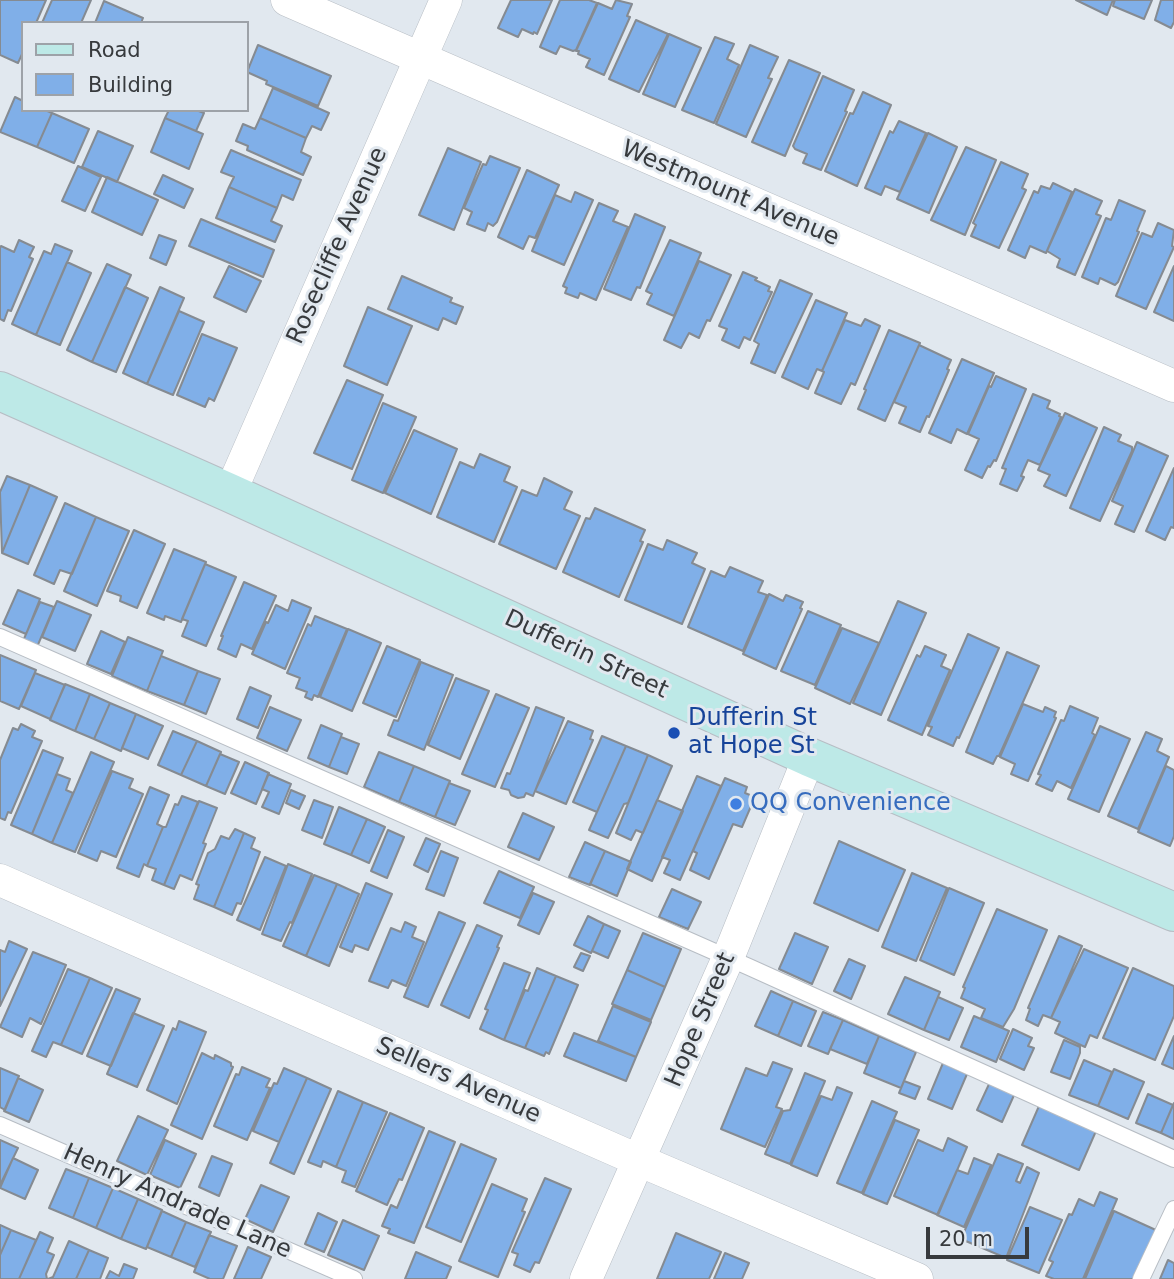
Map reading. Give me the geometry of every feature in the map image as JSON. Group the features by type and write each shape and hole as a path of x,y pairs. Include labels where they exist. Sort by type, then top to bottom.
{"main road":[{"name":"Dufferin Street","path":"0,391 809,757 1174,912"}],"street":[{"name":"Westmount Avenue","path":"287,0 1174,386"},
{"name":"Rosecliffe Avenue","path":"230,493 446,0"},
{"name":"Hope Street","path":"586,1279 729,958 809,757"},
{"name":"Sellers Avenue","path":"0,880 916,1279"}],"lane":[{"path":"0,637 729,958 1174,1159"},
{"name":"Henry Andrade Lane","path":"0,1125 354,1279"},
{"path":"1141,1279 1174,1209"}],"building":[{"path":"0,0 46,0 37,21 21,21 21,56 18,63 0,55"},
{"path":"52,0 91,0 82,21 43,21"},
{"path":"511,0 552,0 537,34 522,29 518,37 498,28"},
{"path":"560,0 589,0 597,3 576,50 560,46 556,54 540,47"},
{"path":"616,0 632,4 627,16 630,17 604,75 586,67 590,59 576,51 598,3 612,9"},
{"path":"1076,0 1113,0 1107,15"},
{"path":"1115,0 1152,0 1144,19 1113,6"},
{"path":"1161,0 1174,0 1174,22 1171,28 1155,20"},
{"path":"104,1 143,18 142,21 96,21"},
{"path":"636,20 668,34 639,92 609,79"},
{"path":"669,34 701,48 675,107 643,94"},
{"path":"715,37 734,44 727,59 739,65 714,123 682,110"},
{"path":"258,45 331,76 318,106 266,84 267,81 248,72"},
{"path":"750,45 778,57 768,78 772,79 746,137 716,124"},
{"path":"789,60 820,73 785,156 752,142"},
{"path":"823,76 854,90 821,170 803,163 807,154 793,146"},
{"path":"273,88 329,113 321,130 312,126 306,138 260,118"},
{"path":"863,92 891,105 857,186 825,171 850,113 853,114"},
{"path":"15,97 21,100 21,112 52,113 37,147 0,132"},
{"path":"168,112 204,113 196,131 165,118"},
{"path":"52,113 89,129 74,163 37,147"},
{"path":"165,118 203,134 189,169 151,152"},
{"path":"260,118 306,138 301,152 311,157 303,175 247,150 248,146 236,141 243,124 255,129"},
{"path":"899,121 926,133 900,192 885,186 881,195 865,188 890,131 893,133"},
{"path":"98,131 133,146 117,182 82,167"},
{"path":"928,133 957,147 929,213 897,199"},
{"path":"966,147 996,160 965,235 931,220"},
{"path":"448,148 481,162 454,230 419,215"},
{"path":"231,150 301,180 293,200 282,195 277,208 229,187 234,177 221,172"},
{"path":"490,156 520,168 497,222 493,226 488,223 485,231 467,224 472,212 464,208 483,164 486,165"},
{"path":"1001,162 1028,174 1022,188 1026,190 999,248 971,236 976,225 973,223"},
{"path":"78,166 101,177 85,211 62,201"},
{"path":"527,170 559,185 535,238 529,236 523,249 498,237"},
{"path":"163,175 193,189 184,208 154,194"},
{"path":"107,177 158,200 142,235 92,212"},
{"path":"1053,183 1072,192 1046,253 1030,246 1025,258 1008,250 1034,191 1038,193 1041,186 1050,189"},
{"path":"229,187 277,208 271,221 282,226 275,242 216,218"},
{"path":"1075,189 1102,201 1096,214 1101,216 1075,275 1057,267 1060,259 1047,251"},
{"path":"575,192 593,200 564,265 532,251 555,195 571,202"},
{"path":"1119,200 1145,211 1118,282 1115,285 1100,278 1098,284 1082,277 1106,218 1111,220"},
{"path":"599,203 618,211 613,221 628,227 596,300 580,293 578,298 565,293 567,288 563,286"},
{"path":"635,214 665,227 640,288 637,287 631,300 604,289"},
{"path":"201,219 274,250 263,277 189,246"},
{"path":"1158,223 1174,230 1174,247 1146,309 1116,296 1142,233 1152,237"},
{"path":"159,235 176,241 166,265 150,258"},
{"path":"19,240 34,247 29,257 33,259 11,311 8,310 4,321 0,319 0,248 1,246 14,252"},
{"path":"670,240 701,253 674,316 647,304 652,294 646,291"},
{"path":"55,244 72,251 36,335 12,324 44,251 51,254"},
{"path":"699,261 731,275 710,321 707,320 699,338 689,333 681,348 664,340"},
{"path":"67,262 91,273 60,345 36,335"},
{"path":"107,264 131,275 92,362 67,350"},
{"path":"229,266 261,281 246,312 214,297"},
{"path":"1174,266 1174,321 1154,312"},
{"path":"743,272 757,278 755,280 770,287 768,291 772,292 750,340 744,337 739,348 722,340 727,329 719,326"},
{"path":"402,276 452,298 450,302 463,307 456,324 443,318 438,330 388,309"},
{"path":"780,280 812,294 775,373 751,363 759,344 754,341"},
{"path":"125,287 148,298 116,372 92,362"},
{"path":"160,287 184,298 147,384 123,373"},
{"path":"816,300 847,313 822,371 817,369 808,389 782,377"},
{"path":"368,307 412,326 387,385 344,366"},
{"path":"179,311 204,322 173,395 147,384"},
{"path":"865,319 880,326 855,385 851,383 841,404 815,393 845,320 861,326"},
{"path":"889,330 920,343 885,421 858,409"},
{"path":"202,334 237,348 214,401 209,398 205,407 177,395"},
{"path":"919,345 951,360 929,417 927,416 920,432 899,423 906,407 894,402"},
{"path":"962,359 994,373 967,434 957,429 951,443 929,433"},
{"path":"996,376 1026,389 996,461 988,466 982,478 965,470 979,439 968,434"},
{"path":"347,380 383,395 352,469 314,453"},
{"path":"1033,394 1050,401 1047,408 1061,417 1040,465 1028,460 1017,491 1000,484 1006,469 1002,468"},
{"path":"383,403 416,417 383,493 352,480"},
{"path":"1065,413 1097,428 1066,496 1044,486 1050,475 1038,470"},
{"path":"1104,427 1121,435 1118,441 1132,447 1132,451 1100,521 1070,508"},
{"path":"414,430 457,449 431,514 385,493"},
{"path":"1137,442 1168,456 1134,532 1115,524 1123,506 1112,501"},
{"path":"480,454 510,467 504,481 517,487 494,542 437,517 460,462 474,468"},
{"path":"1174,468 1174,528 1171,527 1165,540 1146,531"},
{"path":"7,476 30,485 2,553 0,492"},
{"path":"544,478 572,492 564,509 580,516 556,569 499,544 522,490 537,496"},
{"path":"30,485 57,497 28,564 2,553"},
{"path":"65,503 96,517 72,574 60,570 54,584 34,575"},
{"path":"595,508 645,530 640,541 643,542 619,597 563,572 586,518 590,519"},
{"path":"96,517 129,531 97,606 64,591"},
{"path":"134,530 165,544 137,608 120,601 121,596 107,591"},
{"path":"667,540 697,553 692,563 705,569 682,624 625,600 648,544 663,550"},
{"path":"174,549 206,562 181,622 165,616 164,620 147,613"},
{"path":"205,564 236,577 206,646 182,636 188,621 182,619"},
{"path":"730,567 763,581 758,592 767,595 743,651 688,627 711,571 725,577"},
{"path":"244,582 276,596 252,649 241,644 236,657 218,649"},
{"path":"18,590 40,599 26,634 3,624"},
{"path":"769,594 783,601 786,595 803,602 776,669 743,654"},
{"path":"292,600 311,608 285,669 252,654 276,605 288,611"},
{"path":"57,601 91,615 75,651 42,637"},
{"path":"898,601 926,613 881,715 853,703"},
{"path":"40,602 54,607 37,647 23,641"},
{"path":"808,611 841,625 815,685 781,671"},
{"path":"315,616 347,629 318,697 314,695 312,700 305,697 307,692 296,688 300,678 287,673 308,624 311,626"},
{"path":"842,628 879,643 850,704 815,688"},
{"path":"348,629 381,643 352,711 320,697"},
{"path":"101,631 125,642 111,674 87,664"},
{"path":"968,634 999,648 953,746 928,735 932,727 928,726"},
{"path":"128,637 163,651 147,691 112,676"},
{"path":"387,646 420,660 396,717 363,703"},
{"path":"925,646 946,655 941,666 950,670 922,735 888,720 917,655 920,657"},
{"path":"1007,652 1039,666 993,764 966,752"},
{"path":"0,655 36,670 19,709 0,701"},
{"path":"161,656 198,671 184,705 147,691"},
{"path":"421,662 453,675 424,750 388,735 394,720 398,721"},
{"path":"198,671 220,679 206,714 184,705"},
{"path":"35,673 65,685 50,719 21,706"},
{"path":"456,678 489,691 460,759 428,745"},
{"path":"65,684 90,694 75,731 50,720"},
{"path":"250,687 271,696 258,728 237,719"},
{"path":"90,694 110,703 94,739 75,731"},
{"path":"496,694 529,708 495,787 462,774"},
{"path":"110,703 136,714 121,751 94,739"},
{"path":"1023,704 1043,712 1045,707 1056,712 1056,718 1028,781 1011,774 1015,764 1000,757"},
{"path":"1070,706 1098,718 1092,733 1095,735 1071,788 1057,781 1052,791 1036,784 1041,775 1038,774 1061,720 1064,721"},
{"path":"270,707 301,720 287,751 257,738"},
{"path":"536,707 564,718 533,796 526,793 524,797 518,798 511,795 509,790 501,788 507,773 510,774"},
{"path":"136,714 163,726 148,759 122,748"},
{"path":"568,721 593,731 590,739 593,740 566,804 535,791"},
{"path":"21,724 35,731 32,737 42,741 11,813 8,812 5,820 0,818 0,760 13,728 18,730"},
{"path":"321,725 342,734 329,767 308,758"},
{"path":"1100,726 1130,739 1099,812 1068,799"},
{"path":"173,731 197,741 181,775 158,765"},
{"path":"1146,732 1162,739 1157,751 1169,757 1138,829 1108,816"},
{"path":"602,736 626,746 597,812 573,802"},
{"path":"341,737 359,744 347,774 329,767"},
{"path":"197,741 221,752 206,786 181,775"},
{"path":"626,746 648,755 628,803 624,804 608,838 589,830"},
{"path":"43,750 63,758 32,834 11,825"},
{"path":"91,752 114,762 75,852 52,843"},
{"path":"379,752 414,766 399,802 364,787"},
{"path":"220,754 239,762 225,794 206,786"},
{"path":"648,755 672,766 643,833 636,830 631,840 616,833"},
{"path":"245,762 269,773 256,804 231,793"},
{"path":"414,766 450,781 435,817 399,802"},
{"path":"1166,766 1174,770 1174,836 1170,846 1138,832"},
{"path":"112,771 133,779 129,788 143,794 116,857 101,851 97,861 78,853"},
{"path":"57,774 70,779 66,790 73,793 52,843 32,834"},
{"path":"268,774 291,784 279,814 262,807 269,792 262,789"},
{"path":"697,776 721,786 680,880 664,873 670,860 662,857"},
{"path":"725,778 747,787 745,793 755,797 742,827 733,824 709,879 690,870 697,853 693,851"},
{"path":"449,783 470,791 455,825 435,817"},
{"path":"150,787 169,795 157,824 163,827 147,866 144,864 139,877 117,868"},
{"path":"291,790 305,796 299,809 286,803"},
{"path":"182,796 198,802 164,885 152,880 156,869 147,866 163,827 166,827 175,804 178,805"},
{"path":"314,800 333,807 322,838 302,830"},
{"path":"657,800 683,811 652,881 627,869"},
{"path":"199,801 217,808 192,880 180,875 174,889 164,885"},
{"path":"339,807 367,819 351,855 324,844"},
{"path":"523,813 554,827 539,860 508,847"},
{"path":"367,819 385,827 369,863 351,855"},
{"path":"235,829 244,833 214,907 194,899 199,885 196,884 208,853 215,849 221,836 229,839"},
{"path":"388,830 404,837 387,878 371,871"},
{"path":"244,833 255,838 251,848 260,852 241,904 237,903 232,915 214,907"},
{"path":"426,838 440,844 428,872 414,865"},
{"path":"839,841 905,870 878,931 814,903"},
{"path":"585,842 605,851 590,885 569,877"},
{"path":"441,851 458,858 444,896 426,889"},
{"path":"605,851 631,862 617,896 590,884"},
{"path":"265,857 286,866 260,930 237,920"},
{"path":"288,864 312,874 292,923 290,922 281,941 262,934"},
{"path":"499,871 534,887 520,918 484,903"},
{"path":"912,873 947,888 916,961 882,947"},
{"path":"314,875 337,884 306,956 283,946"},
{"path":"366,883 392,894 368,950 355,945 352,952 340,947"},
{"path":"337,884 359,894 329,966 306,956"},
{"path":"949,888 984,903 954,975 920,960"},
{"path":"672,889 701,902 688,929 659,917"},
{"path":"533,893 554,902 539,934 518,925"},
{"path":"997,909 1047,930 1014,1009 1003,1027 981,1018 985,1009 961,998 965,988 963,987"},
{"path":"439,912 465,923 428,1007 404,997"},
{"path":"588,916 604,924 591,953 574,945"},
{"path":"405,922 416,927 412,937 424,942 406,986 392,980 388,988 369,981 391,928 401,932"},
{"path":"604,924 620,931 608,958 592,951"},
{"path":"477,925 502,936 469,1018 441,1005"},
{"path":"643,933 681,949 665,987 627,970"},
{"path":"795,933 828,947 812,984 779,969"},
{"path":"1059,936 1082,946 1051,1018 1043,1015 1038,1026 1026,1020 1030,1009 1028,1008"},
{"path":"9,941 27,949 0,1006 0,950 5,952"},
{"path":"1084,949 1128,968 1097,1038 1090,1035 1085,1047 1055,1033 1060,1022 1051,1018"},
{"path":"33,952 66,965 41,1024 30,1018 22,1037 0,1027"},
{"path":"581,953 590,956 583,971 574,967"},
{"path":"849,959 865,966 851,999 834,991"},
{"path":"504,963 530,973 504,1040 480,1029 488,1010 485,1009"},
{"path":"537,968 556,976 525,1048 504,1040"},
{"path":"1133,968 1174,986 1174,1016 1155,1060 1103,1038"},
{"path":"68,969 90,978 61,1045 53,1042 46,1057 32,1051"},
{"path":"627,970 665,987 651,1020 612,1004"},
{"path":"556,976 578,985 549,1054 546,1052 544,1056 525,1048"},
{"path":"905,977 940,992 924,1030 888,1014"},
{"path":"90,978 112,988 82,1054 61,1045"},
{"path":"116,989 140,999 111,1066 87,1056"},
{"path":"771,991 793,1001 778,1036 755,1026"},
{"path":"938,997 963,1008 949,1040 924,1030"},
{"path":"793,1001 816,1011 801,1046 778,1036"},
{"path":"613,1006 651,1022 636,1057 598,1041"},
{"path":"823,1012 843,1020 828,1054 808,1046"},
{"path":"133,1013 164,1026 137,1087 107,1074"},
{"path":"974,1016 1009,1031 996,1062 961,1047"},
{"path":"843,1020 879,1036 867,1064 830,1049"},
{"path":"179,1021 206,1032 177,1104 147,1090 173,1028 176,1030"},
{"path":"1013,1029 1032,1038 1028,1046 1034,1048 1024,1070 1000,1059"},
{"path":"574,1033 636,1057 626,1081 564,1056"},
{"path":"879,1036 916,1052 901,1088 864,1073"},
{"path":"1174,1036 1174,1069 1162,1064"},
{"path":"1064,1040 1080,1047 1070,1079 1051,1072"},
{"path":"202,1053 214,1059 215,1055 231,1063 233,1067 202,1139 171,1125"},
{"path":"1084,1060 1112,1072 1098,1106 1069,1095"},
{"path":"773,1062 792,1069 776,1107 782,1109 765,1147 721,1129 746,1068 767,1076"},
{"path":"943,1063 967,1074 952,1109 928,1099"},
{"path":"242,1067 270,1079 266,1087 270,1088 247,1140 214,1126 236,1074 239,1075"},
{"path":"0,1068 19,1076 5,1110 0,1107"},
{"path":"284,1068 307,1078 279,1142 253,1131 274,1083 277,1084"},
{"path":"1114,1069 1144,1082 1128,1119 1098,1106"},
{"path":"805,1073 825,1081 790,1164 765,1154 783,1111 790,1110"},
{"path":"18,1078 43,1090 29,1122 4,1111"},
{"path":"307,1078 331,1089 294,1174 270,1163"},
{"path":"904,1081 920,1087 915,1099 899,1093"},
{"path":"990,1082 1015,1093 1002,1122 977,1110"},
{"path":"837,1087 852,1093 817,1176 791,1165 821,1096 832,1100"},
{"path":"338,1091 363,1102 336,1167 323,1161 321,1167 308,1162"},
{"path":"1148,1094 1173,1105 1161,1133 1136,1123"},
{"path":"872,1101 897,1112 862,1193 837,1183"},
{"path":"363,1102 387,1112 355,1187 342,1182 346,1171 336,1167"},
{"path":"1174,1103 1174,1139 1161,1133"},
{"path":"1039,1106 1096,1131 1079,1170 1022,1145"},
{"path":"390,1113 424,1128 402,1180 399,1179 387,1205 356,1191"},
{"path":"138,1116 168,1130 147,1175 117,1161"},
{"path":"895,1120 919,1130 887,1204 863,1194"},
{"path":"429,1131 455,1142 414,1243 388,1233 390,1229 382,1226 391,1205 397,1208"},
{"path":"948,1138 967,1147 938,1215 894,1196 918,1140 943,1151"},
{"path":"0,1140 18,1148 0,1185"},
{"path":"165,1140 196,1154 180,1188 150,1175"},
{"path":"461,1144 496,1159 461,1242 426,1227"},
{"path":"998,1154 1023,1164 1016,1181 1020,1183 1027,1167 1039,1173 1006,1258 961,1239"},
{"path":"212,1156 232,1164 219,1196 199,1187"},
{"path":"13,1158 38,1170 25,1199 0,1188"},
{"path":"974,1158 991,1165 964,1227 937,1215 957,1170 968,1174"},
{"path":"66,1169 89,1178 73,1218 49,1208"},
{"path":"89,1178 113,1188 96,1228 73,1218"},
{"path":"545,1178 571,1189 539,1263 535,1262 530,1272 514,1265 518,1254 512,1252"},
{"path":"492,1184 527,1199 522,1211 525,1212 498,1277 459,1261"},
{"path":"261,1185 289,1197 273,1232 245,1219"},
{"path":"113,1188 138,1199 121,1239 96,1228"},
{"path":"1100,1192 1117,1199 1083,1279 1054,1279 1046,1276 1053,1262 1049,1260 1069,1214 1072,1215 1079,1199 1094,1206"},
{"path":"138,1199 162,1210 146,1249 121,1239"},
{"path":"1030,1207 1062,1220 1039,1273 1007,1260"},
{"path":"162,1211 186,1222 171,1257 147,1247"},
{"path":"1114,1211 1158,1231 1137,1279 1085,1279"},
{"path":"318,1213 337,1222 324,1252 305,1244"},
{"path":"343,1220 379,1236 364,1270 328,1255"},
{"path":"186,1222 211,1232 195,1267 171,1257"},
{"path":"0,1225 11,1230 0,1255"},
{"path":"11,1230 36,1240 19,1279 0,1279 0,1255"},
{"path":"40,1232 53,1238 47,1252 54,1255 46,1274 47,1279 19,1279"},
{"path":"676,1233 721,1252 709,1279 657,1279"},
{"path":"209,1235 237,1246 223,1279 210,1279 194,1272"},
{"path":"69,1241 89,1250 76,1279 48,1279 53,1277"},
{"path":"248,1247 271,1257 261,1279 234,1279"},
{"path":"89,1250 108,1258 100,1279 76,1279"},
{"path":"416,1252 451,1267 446,1279 405,1279"},
{"path":"725,1253 749,1263 742,1279 714,1279"},
{"path":"1168,1260 1174,1263 1174,1279 1160,1279"},
{"path":"124,1264 137,1269 133,1279 106,1279 110,1271 119,1276"}],"place":[{"name":"Dufferin St at Hope St","path":"674,733"},
{"name":"QQ Convenience","path":"736,804"}]}
